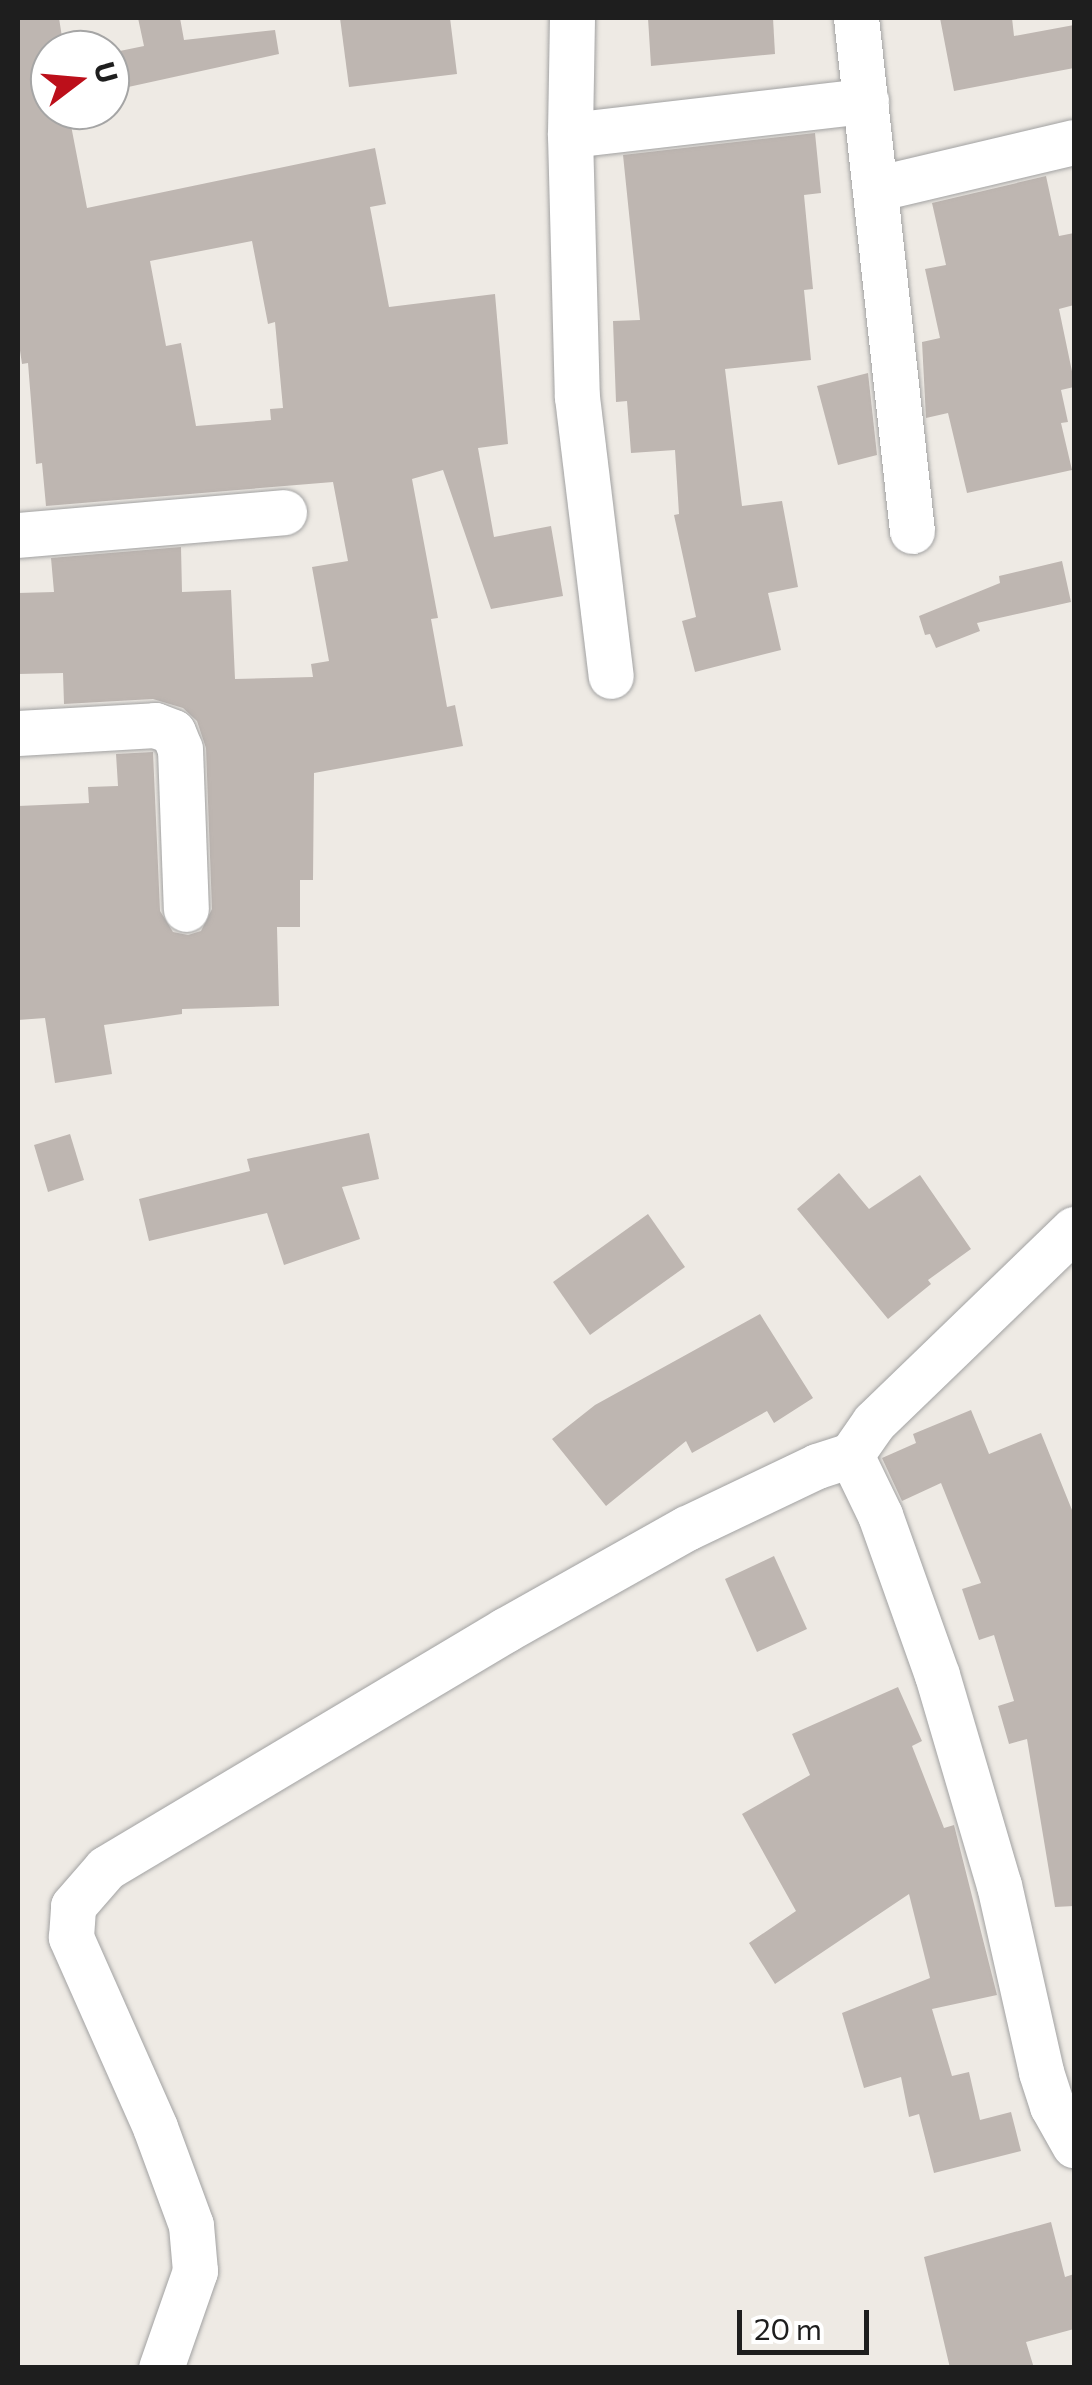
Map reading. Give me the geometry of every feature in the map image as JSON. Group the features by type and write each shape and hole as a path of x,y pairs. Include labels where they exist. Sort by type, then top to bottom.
{"street":[{"path":"572,18 570,135 577,397 611,676"},
{"path":"856,18 912,531"},
{"path":"570,135 866,102"},
{"path":"876,189 1074,142"},
{"path":"18,535 284,512"},
{"path":"18,734 155,726 173,732 180,749 186,909"},
{"path":"162,2368 195,2272 191,2225 155,2127 71,1937 72,1906 106,1868 505,1630 687,1528 817,1466 851,1455 874,1422 1074,1229"},
{"path":"851,1455 880,1515 937,1676 999,1886 1041,2072 1052,2106 1074,2145"}],"building":[{"path":"18,18 59,18 61,30 30,30 30,130 72,130 87,208 375,148 386,204 370,207 389,307 495,294 508,444 478,448 494,537 551,526 563,596 491,609 443,470 412,479 438,618 431,619 447,707 455,705 463,746 314,773 313,880 300,880 300,927 277,927 279,1006 182,1009 182,1014 104,1025 112,1074 55,1083 45,1018 18,1020 18,806 89,803 88,787 118,786 116,754 153,752 160,911 173,932 188,935 201,931 212,909 206,748 197,721 183,708 153,699 64,704 63,673 18,674 18,593 54,592 51,558 181,547 182,592 231,590 235,679 313,677 311,664 329,661 312,567 348,561 333,482 46,506 42,463 36,464 28,363 22,364 18,337","holes":["252,241 268,324 275,322 283,408 270,409 271,420 196,426 181,343 166,346 150,261"]},
{"path":"138,18 180,18 184,40 275,30 279,54 130,87 130,49 144,46"},
{"path":"340,18 450,18 457,74 349,87"},
{"path":"648,18 773,18 775,54 651,66"},
{"path":"940,18 1012,18 1014,36 1074,25 1074,68 954,91"},
{"path":"815,133 821,193 804,195 813,289 804,290 811,360 725,369 742,506 782,501 798,587 768,593 781,650 695,672 682,621 696,617 674,515 679,514 675,450 631,453 627,401 616,402 613,321 640,320 623,155"},
{"path":"1046,176 1059,236 1074,233 1074,305 1059,309 1074,381 1074,387 1061,390 1068,422 1061,423 1072,470 967,493 948,413 926,418 922,342 940,338 925,269 946,265 932,203"},
{"path":"868,373 877,455 838,465 817,386"},
{"path":"1062,561 1071,602 977,623 980,631 936,648 930,634 925,635 919,616 1000,583 999,576"},
{"path":"369,1133 379,1179 342,1187 360,1239 284,1265 267,1213 149,1241 139,1199 250,1171 247,1159"},
{"path":"70,1134 84,1180 48,1192 34,1145"},
{"path":"839,1173 869,1209 920,1175 971,1249 928,1280 931,1284 888,1319 797,1209"},
{"path":"648,1214 685,1267 590,1335 553,1282"},
{"path":"760,1314 813,1398 774,1423 767,1411 692,1453 686,1441 606,1506 552,1439 595,1405"},
{"path":"971,1410 989,1454 1041,1433 1074,1515 1074,1906 1055,1907 1027,1739 1009,1744 998,1706 1014,1701 994,1635 979,1640 962,1589 981,1583 941,1483 902,1501 882,1458 916,1443 913,1434"},
{"path":"774,1556 807,1629 757,1652 725,1579"},
{"path":"898,1687 922,1741 912,1746 944,1828 954,1825 997,1995 932,2009 952,2076 969,2072 980,2120 1011,2112 1021,2151 934,2173 919,2114 909,2117 901,2077 864,2088 842,2013 930,1978 909,1894 775,1984 749,1943 796,1911 742,1814 810,1775 792,1734"},
{"path":"1051,2222 1065,2277 1074,2274 1074,2329 1026,2342 1034,2368 950,2368 924,2257"}]}
